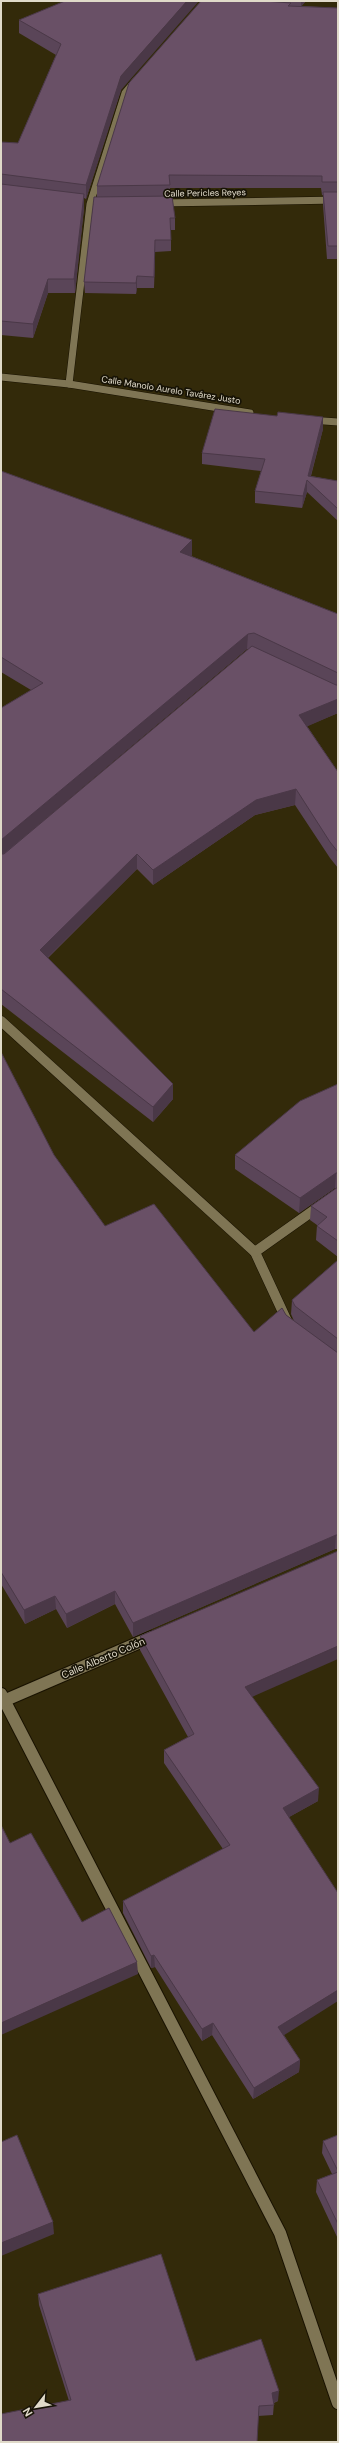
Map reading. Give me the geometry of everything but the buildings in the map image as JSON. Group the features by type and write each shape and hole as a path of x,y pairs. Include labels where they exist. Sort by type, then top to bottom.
{"street":[{"path":"69,384 90,203 125,93 140,75"},
{"name":"Calle Pericles Reyes","path":"152,203 338,200"},
{"name":"Calle Manolo Aurelo Tavárez Justo","path":"1,377 69,384 258,415"},
{"path":"302,420 338,422"},
{"path":"1,1021 255,1252 289,1324 295,1329"},
{"path":"255,1252 338,1193"},
{"name":"Calle Alberto Colón","path":"2,1699 164,1632"},
{"path":"2,1699 280,2233 338,2403"}]}
